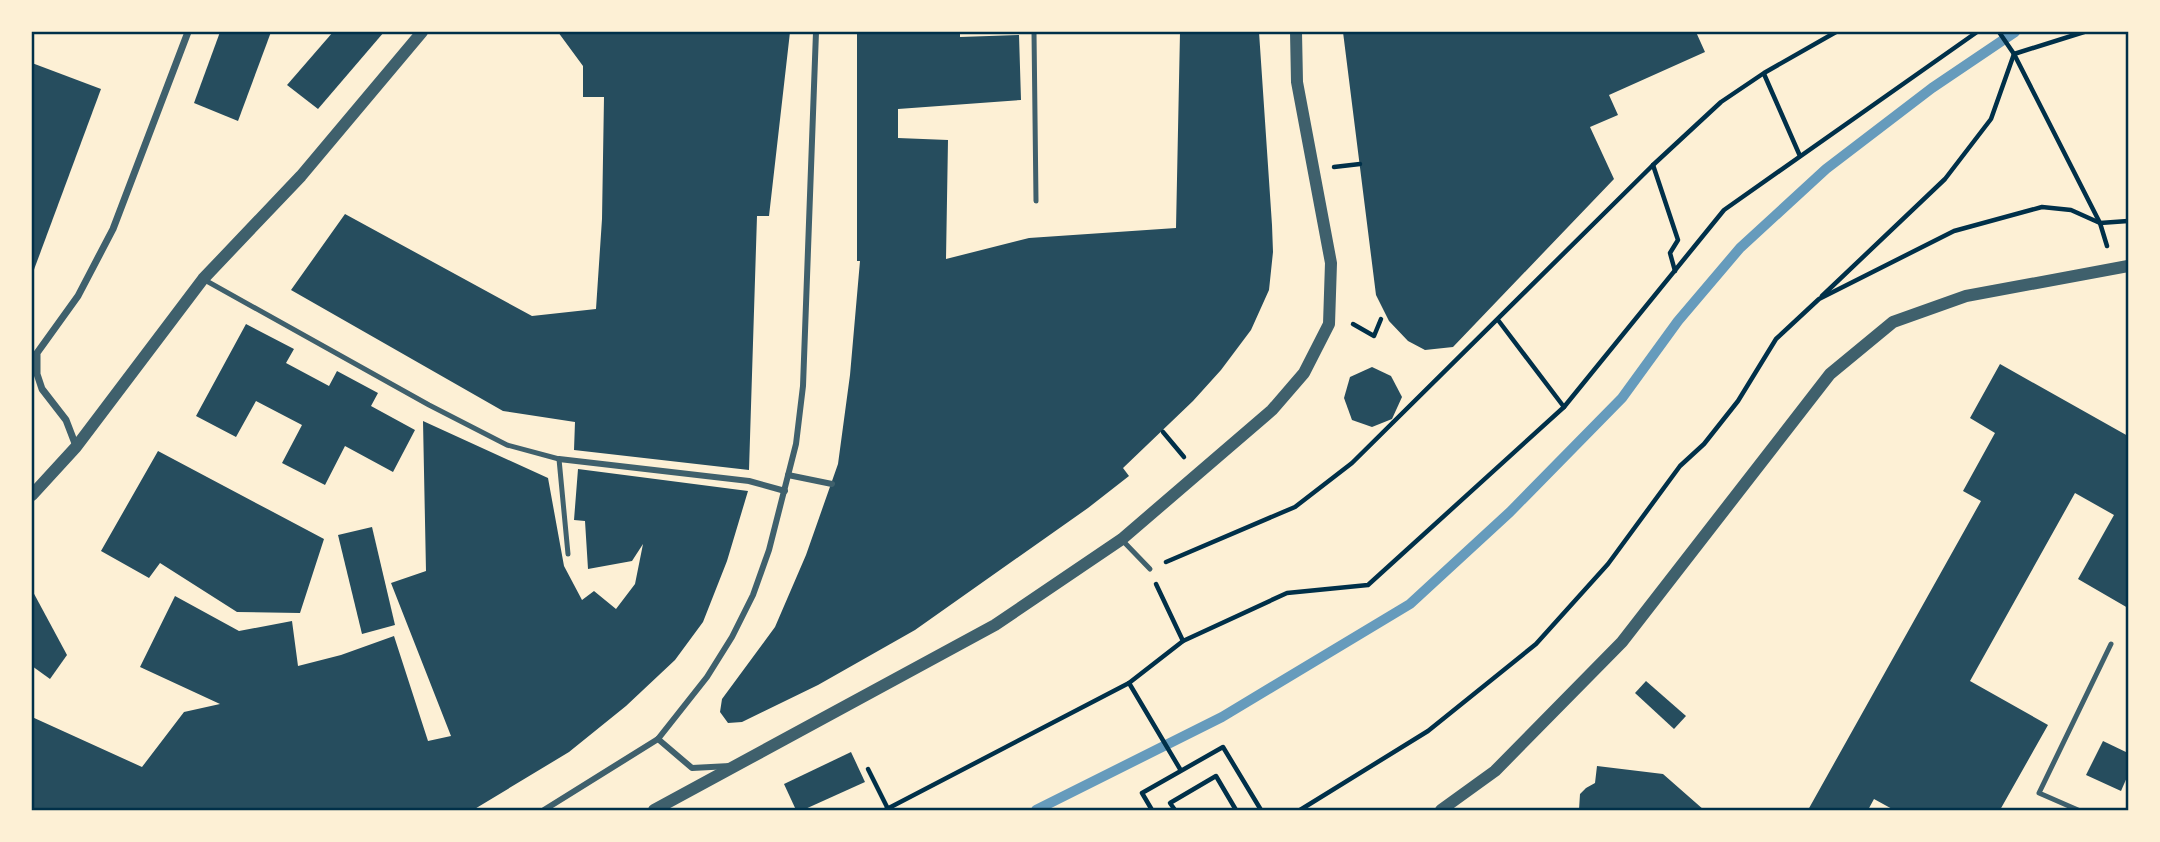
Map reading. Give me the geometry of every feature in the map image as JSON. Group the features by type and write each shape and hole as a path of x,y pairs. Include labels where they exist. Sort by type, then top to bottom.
{"street":[{"path":"76,447 66,420 42,389 37,374 37,353 78,296 113,229 188,32"},
{"path":"32,495 76,447 203,279 301,176 422,32"},
{"path":"544,810 658,739 707,677 732,637 753,594 769,550 796,444 803,386 816,32"},
{"path":"654,810 995,625 1122,539 1272,410 1304,373 1329,324 1331,263 1297,82 1296,32"},
{"path":"1441,810 1494,771 1622,642 1830,374 1893,322 1966,296 2129,266"},
{"path":"559,459 749,481 785,491"},
{"path":"788,475 832,484"},
{"path":"658,739 692,768 737,766"}],"lane":[{"path":"1034,32 1036,201"},
{"path":"203,279 496,440 559,459 568,554"},
{"path":"1122,539 1150,569"},
{"path":"2078,810 2039,793 2111,644"}],"path":[{"path":"1183,641 1150,569 1295,507 1352,463 1653,165 1721,102 1763,73 1836,32"},
{"path":"868,769 887,810 1129,683 1183,641 1287,593 1368,585 1564,407 1724,210 1977,32"},
{"path":"2000,32 2014,54 2100,223"},
{"path":"2014,54 2084,32"},
{"path":"1300,810 1428,731 1535,644 1608,564 1680,466 1704,444 1738,401 1776,339 1945,179 1990,119 2014,54"},
{"path":"1763,73 1800,156"},
{"path":"1653,165 1678,240 1670,253 1675,271"},
{"path":"1819,299 1954,231 2042,207 2071,209 2100,223 2129,221"},
{"path":"1366,332 1374,336 1381,319"},
{"path":"1498,320 1564,407"},
{"path":"1163,432 1198,474"},
{"path":"1129,683 1180,769"},
{"path":"1152,810 1142,793 1180,769 1223,747 1262,810"},
{"path":"1175,810 1170,803 1216,776 1236,810"}],"building":[{"path":"220,32 271,32 238,121 194,103"},
{"path":"333,32 384,32 318,109 287,85"},
{"path":"558,32 790,32 769,216 757,216 749,470 574,450 575,422 503,411 291,290 345,214 532,316 596,309 602,219 604,97 583,97 583,66"},
{"path":"857,32 960,32 960,37 1019,35 1021,100 898,109 898,138 948,140 946,259 1029,238 1176,228 1180,32 1259,32 1272,225 1273,252 1269,290 1251,330 1221,370 1193,401 1123,468 1129,476 915,630 818,685 742,722 728,723 720,712 722,699 775,627 806,555 838,464 850,375 860,261 857,261"},
{"path":"1343,32 1696,32 1705,52 1609,95 1618,115 1590,127 1614,179 1453,347 1425,350 1408,341 1389,321 1376,295"},
{"path":"32,63 101,89 32,275"},
{"path":"246,324 294,349 286,363 329,386 337,371 378,393 371,406 415,430 393,472 345,446 325,485 282,463 302,425 256,401 236,437 196,416"},
{"path":"2000,364 2128,436 2128,608 2078,579 2114,515 2075,493 1970,681 2048,725 2000,810 1894,810 1874,799 1868,810 1808,810 1981,501 1963,491 1995,433 1970,418"},
{"path":"1372,367 1391,376 1402,397 1392,419 1372,427 1352,420 1344,398 1350,377"},
{"path":"423,421 548,478 564,566 582,600 594,591 616,609 635,584 643,544 632,561 588,569 585,521 574,520 578,469 748,491 727,561 703,622 675,660 626,706 569,752 473,810 32,810 32,717 142,767 184,712 220,704 140,667 175,596 239,631 292,621 298,666 341,655 394,636 428,741 451,736 391,583 426,571"},
{"path":"158,451 324,539 300,613 237,612 160,563 149,578 101,551"},
{"path":"372,527 395,625 362,634 338,535"},
{"path":"32,590 67,655 50,679 32,666"},
{"path":"1646,681 1686,716 1674,729 1635,693"},
{"path":"2103,741 2128,753 2128,775 2121,791 2086,775"},
{"path":"851,752 865,782 803,810 796,810 784,784"},
{"path":"1597,766 1663,774 1704,810 1579,810 1580,794 1595,783"}],"waterway":[{"path":"1036,810 1222,717 1410,604 1510,512 1622,398 1678,321 1740,248 1826,169 1932,88 2015,32"}]}
